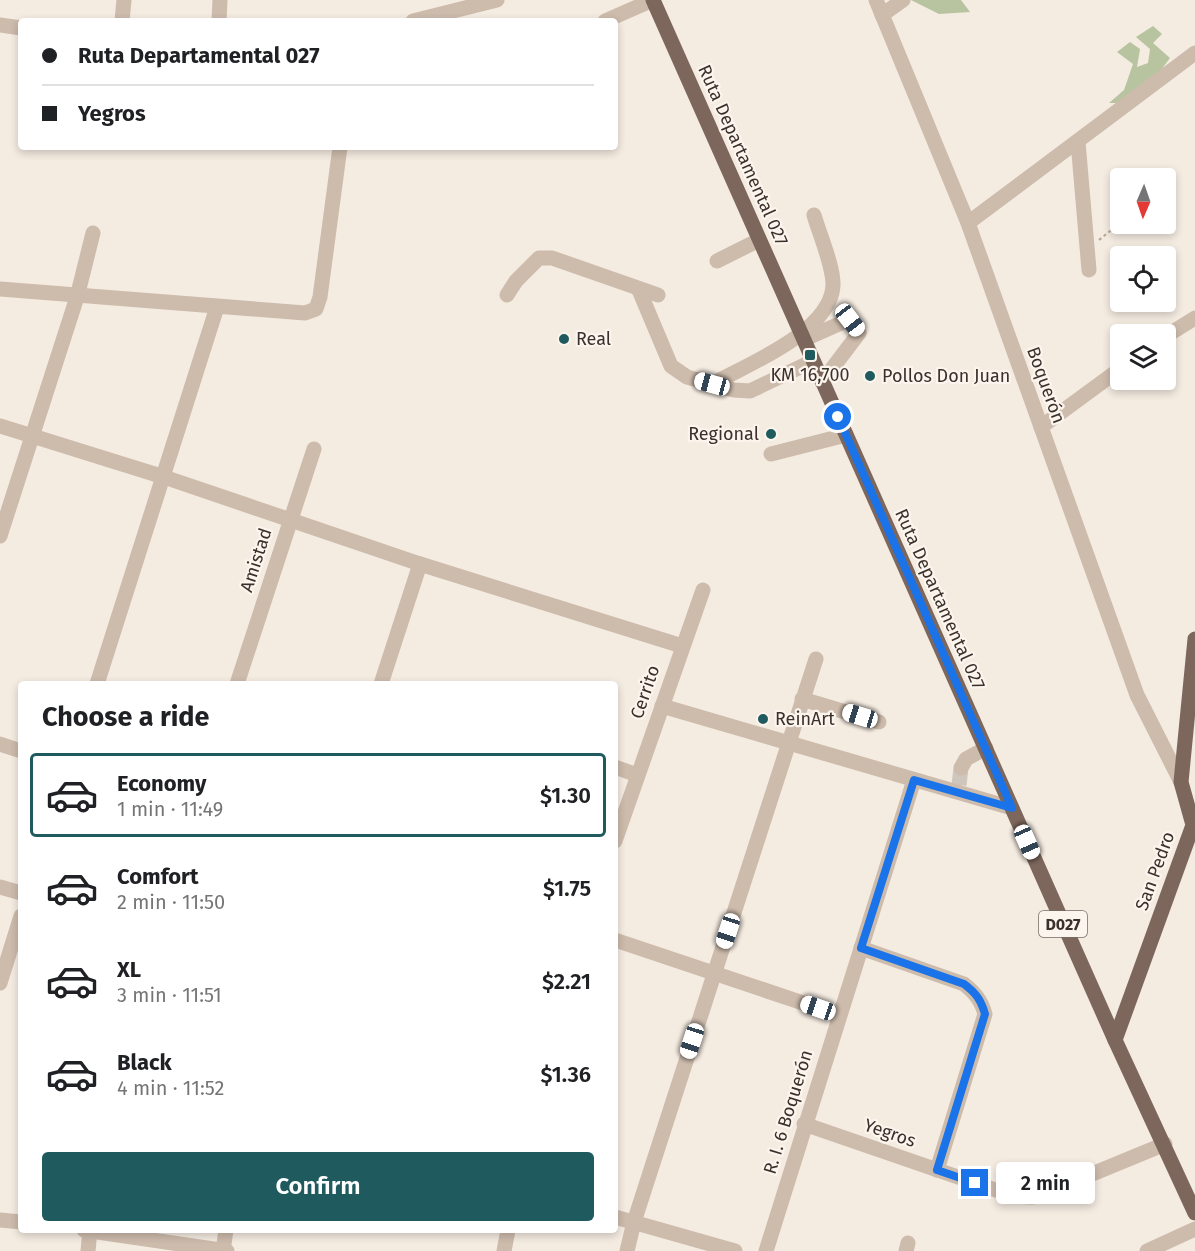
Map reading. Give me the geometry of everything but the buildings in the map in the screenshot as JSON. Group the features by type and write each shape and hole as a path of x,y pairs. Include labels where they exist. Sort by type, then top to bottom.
{"main road":[{"name":"Ruta Departamental 027","path":"653,0 1114,1040 1165,1144 1195,1213"},
{"name":"San Pedro","path":"1114,1040 1194,827 1181,782 1195,639"}],"street":[{"path":"122,18 124,0"},
{"path":"219,18 220,0"},
{"path":"425,18 498,0"},
{"path":"612,18 653,0"},
{"name":"Boquerón","path":"876,0 968,223 1137,694 1181,782"},
{"path":"882,15 903,0"},
{"path":"0,25 18,28"},
{"path":"968,223 1195,53"},
{"path":"1078,142 1089,270"},
{"path":"0,289 77,297 305,313 316,309 320,297 339,150"},
{"path":"802,338 824,309 833,283 814,215"},
{"path":"0,536 77,297 93,232"},
{"path":"717,261 759,240"},
{"path":"507,295 516,281 539,258 552,258 658,295"},
{"path":"639,290 671,366 678,373 712,384 750,391 813,361"},
{"path":"98,681 217,307"},
{"path":"1176,330 1195,318"},
{"path":"712,384 802,338 848,320 860,333 822,381"},
{"path":"1041,427 1110,376"},
{"path":"0,426 164,477 420,564 682,646"},
{"path":"771,454 846,435"},
{"name":"Amistad","path":"238,681 315,449"},
{"path":"382,681 420,564"},
{"name":"Cerrito","path":"618,831 682,646 704,590"},
{"path":"627,1251 634,1222 816,659"},
{"path":"802,699 879,722"},
{"path":"662,706 788,741 914,780 958,789 1012,808"},
{"path":"0,744 18,750"},
{"path":"961,768 966,759 986,748"},
{"path":"618,768 637,775"},
{"name":"R. I. 6 Boquerón","path":"766,1251 804,1124 914,780"},
{"path":"0,887 18,892"},
{"path":"0,983 18,926"},
{"path":"618,941 839,1015"},
{"path":"861,948 964,984 975,993 982,1004 985,1014 937,1170"},
{"name":"Yegros","path":"804,1124 1013,1196 1032,1197 1165,1144"},
{"path":"618,1218 735,1251"},
{"path":"0,1220 18,1222"},
{"path":"1147,1251 1195,1229"},
{"path":"88,1251 90,1233"},
{"path":"109,1233 224,1251 226,1233"},
{"path":"504,1251 507,1233"}],"path":[{"path":"1087,249 1110,231"}],"green space":[{"path":"911,0 961,0 970,12 939,14"},
{"path":"1153,26 1162,34 1153,43 1170,58 1161,70 1122,103 1109,103 1124,90 1133,64 1117,52 1130,42 1140,49 1137,67 1148,63 1150,49 1136,37"}],"tunnel":[{"path":"959,785 961,768"}],"place":[{"name":"Real","path":"564,339"},
{"name":"KM 16,700","path":"810,355"},
{"name":"Pollos Don Juan","path":"870,376"},
{"name":"Regional","path":"771,434"},
{"name":"ReinArt","path":"763,719"}],"route":[{"path":"838,417 1012,808 914,780 861,948 964,984 975,993 982,1004 985,1014 937,1170 975,1183"}]}
